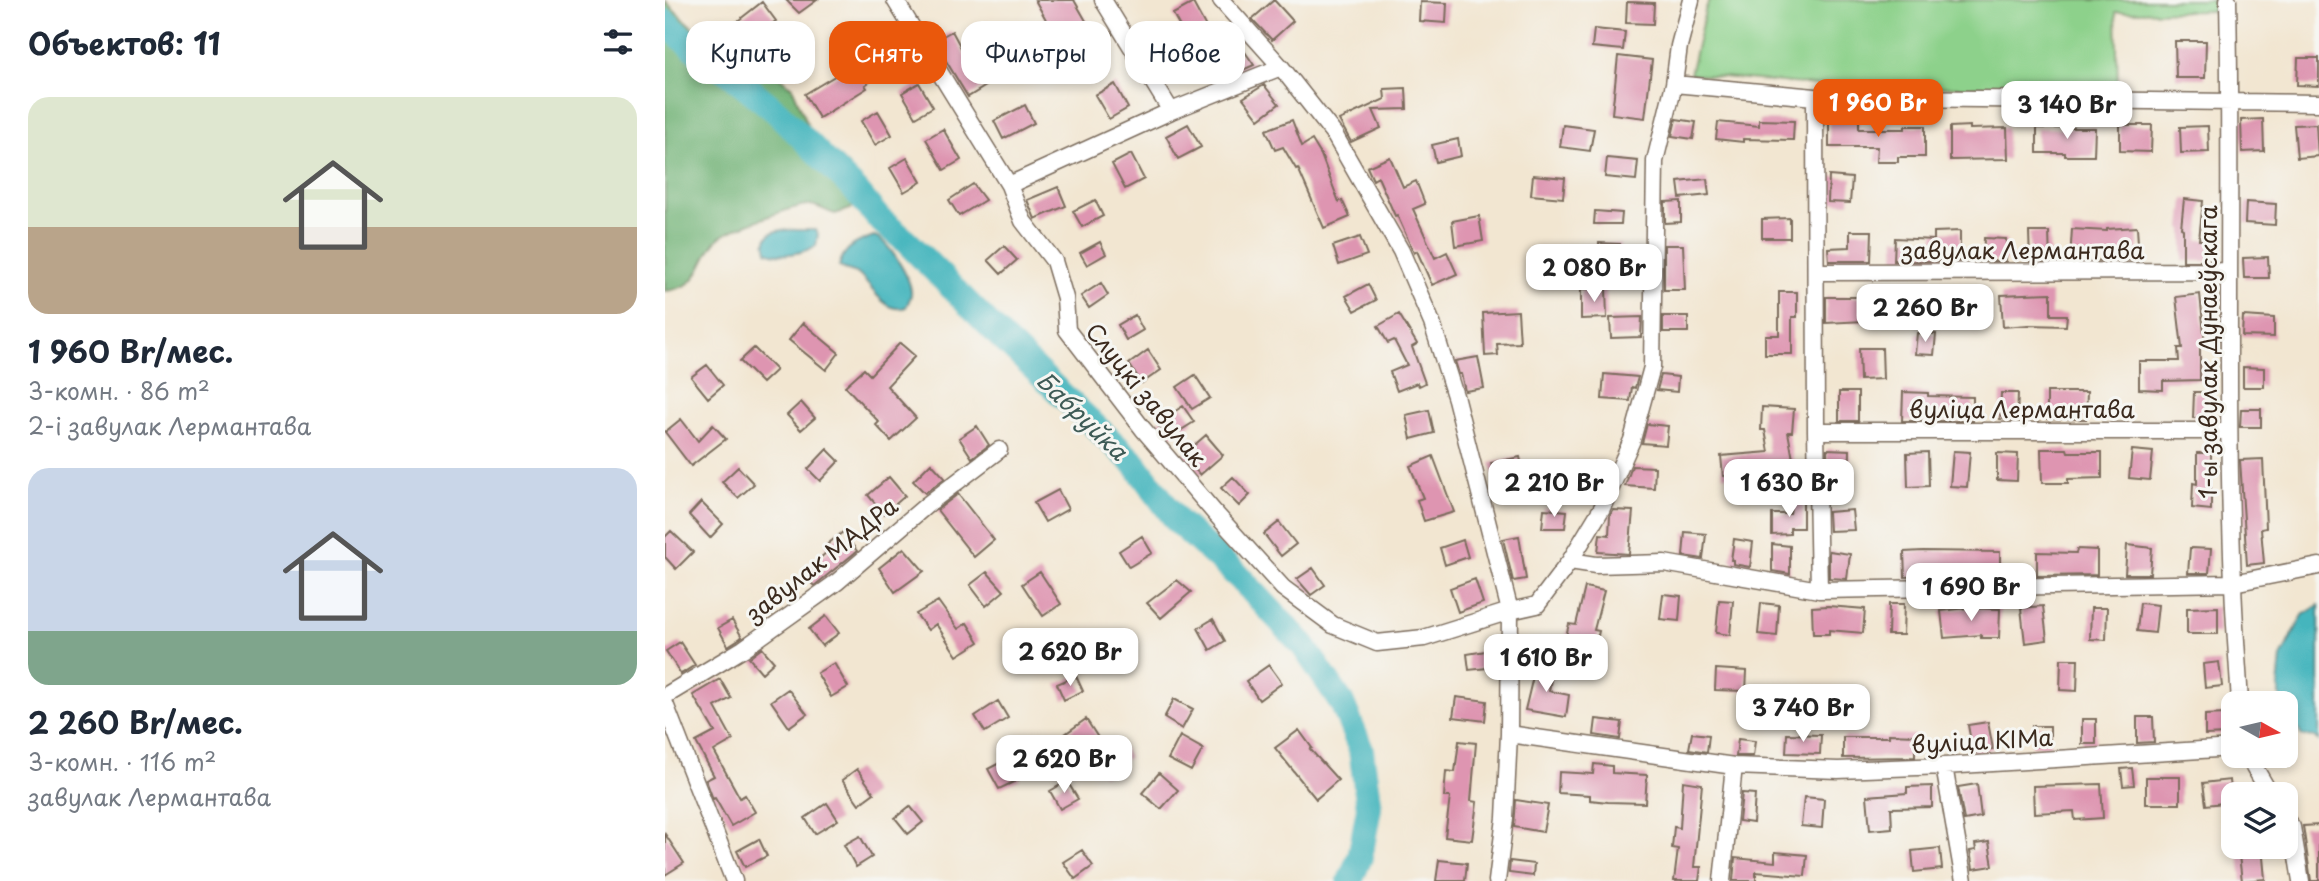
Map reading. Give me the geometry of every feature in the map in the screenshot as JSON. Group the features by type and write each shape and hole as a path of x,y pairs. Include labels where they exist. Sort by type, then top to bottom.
{"street":[{"name":"Слуцкі завулак","path":"895,0 1009,185 1023,221 1054,261 1065,298 1067,330 1143,429 1283,588 1333,625 1377,643 1424,638 1537,605 1570,561 1602,508 1632,440 1652,367 1655,161 1691,0"},
{"path":"1103,0 1171,111"},
{"path":"1221,0 1281,67 1333,134 1406,263 1432,323 1456,399 1510,611 1505,818 1497,881"},
{"name":"1-ы завулак Дунаеўскага","path":"2228,0 2229,430 2233,583 2240,691"},
{"path":"1009,185 1171,111 1281,67"},
{"path":"1674,84 1815,97 2319,103"},
{"path":"1815,97 1819,590"},
{"name":"завулак Лермантава","path":"1817,272 2228,271"},
{"name":"вуліца Лермантава","path":"1816,431 2229,430"},
{"name":"завулак МАДРа","path":"665,696 743,649 837,582 928,504 999,450"},
{"path":"1570,561 1596,565 1664,563 1819,590 2233,583 2319,566"},
{"path":"665,704 734,881"},
{"name":"вуліца КІМа","path":"1509,734 1734,766 1838,770 2221,749"},
{"path":"1722,881 1734,766"},
{"path":"1944,766 1964,881"},
{"path":"2297,859 2301,881"}],"green space":[{"path":"1709,0 2217,0 2218,11 2116,12 2118,89 1814,85 1690,74"},
{"path":"665,1 686,21 686,84 788,84 792,87 810,130 848,166 863,187 851,209 835,214 812,205 802,206 762,218 724,235 711,247 694,279 678,288 665,291"}],"water":[{"path":"783,230 816,230 816,246 805,251 779,254 767,251 767,237 771,233"},
{"path":"874,236 891,251 907,277 911,293 906,307 892,307 885,303 859,275 839,266 844,254 852,246"},
{"path":"2319,605 2319,741 2315,737 2302,736 2298,729 2298,691 2279,691 2278,686 2281,657 2303,615"}],"building":[{"path":"786,0 817,0 799,13"},
{"path":"1035,0 1074,0 1086,21 1047,21"},
{"path":"1274,0 1293,21 1272,40 1252,19"},
{"path":"762,2 776,21 738,21"},
{"path":"1420,2 1447,3 1446,23 1419,21"},
{"path":"1627,2 1654,3 1653,24 1626,23"},
{"path":"1193,3 1203,21 1177,21 1173,14"},
{"path":"1594,29 1625,32 1623,50 1592,47"},
{"path":"952,31 961,48 961,84 989,84 968,97 947,62 947,34"},
{"path":"2175,41 2206,41 2205,78 2176,78"},
{"path":"1245,52 1254,65 1245,69"},
{"path":"1618,56 1652,60 1645,118 1612,114"},
{"path":"2298,58 2319,58 2319,86 2297,85"},
{"path":"829,80 829,84 866,84 867,88 819,118 805,94"},
{"path":"920,84 933,107 916,117 902,93"},
{"path":"1115,84 1128,108 1109,119 1095,95"},
{"path":"1264,85 1279,104 1259,119 1243,98"},
{"path":"1406,88 1407,109 1373,110 1381,128 1351,142 1339,120 1385,99 1384,89"},
{"path":"1025,105 1034,123 1003,139 994,121"},
{"path":"878,111 892,135 875,145 861,121"},
{"path":"1829,116 1859,116 1859,129 1925,126 1925,157 1898,157 1898,162 1876,162 1877,147 1829,147"},
{"path":"1676,119 1696,122 1693,139 1672,136"},
{"path":"2263,119 2264,151 2242,152 2241,120"},
{"path":"1292,120 1302,146 1312,140 1321,155 1339,202 1342,200 1350,217 1324,228 1298,168 1296,169 1283,147 1275,150 1266,130"},
{"path":"1759,120 1794,121 1793,140 1743,139 1743,142 1716,139 1718,122 1759,126"},
{"path":"1188,124 1201,147 1178,159 1166,136"},
{"path":"2316,124 2318,156 2297,158 2294,125"},
{"path":"1563,125 1594,129 1590,151 1560,147"},
{"path":"2120,125 2152,125 2151,152 2120,151"},
{"path":"1970,126 1970,129 2007,128 2008,159 1950,160 1950,127"},
{"path":"2208,126 2209,152 2181,153 2180,127"},
{"path":"2037,128 2095,128 2094,156 2037,153"},
{"path":"943,129 961,160 944,170 926,139"},
{"path":"1458,139 1461,156 1436,162 1432,145"},
{"path":"1131,154 1144,179 1125,189 1112,164"},
{"path":"1390,157 1403,187 1416,181 1425,204 1413,209 1435,258 1447,252 1457,274 1432,285 1417,251 1414,253 1397,215 1395,216 1378,177 1373,180 1367,167"},
{"path":"907,158 921,182 904,192 890,168"},
{"path":"1607,158 1638,161 1636,180 1605,177"},
{"path":"1533,175 1565,178 1563,198 1531,195"},
{"path":"1829,176 1852,178 1850,203 1828,202"},
{"path":"1707,179 1709,195 1680,198 1678,182"},
{"path":"973,184 985,200 959,216 949,200"},
{"path":"1058,187 1066,206 1035,219 1027,200"},
{"path":"2184,199 2203,201 2199,240 2210,240 2210,261 2183,261 2181,228"},
{"path":"1095,200 1103,216 1082,227 1073,211"},
{"path":"1681,201 1681,222 1665,223 1665,202"},
{"path":"2246,202 2276,204 2275,225 2245,223"},
{"path":"1595,211 1622,213 1621,224 1594,224"},
{"path":"1479,216 1483,241 1455,246 1452,221"},
{"path":"1790,218 1790,238 1762,238 1762,219"},
{"path":"2137,227 2139,260 2070,261 2072,229 2107,231"},
{"path":"1850,231 1872,231 1871,261 1829,261 1828,248 1850,247"},
{"path":"1960,231 1960,261 1894,261 1895,238 1934,240 1934,232"},
{"path":"2029,232 2049,232 2050,261 2030,261"},
{"path":"1360,237 1367,255 1339,265 1333,246"},
{"path":"1984,238 2006,239 2006,261 1983,261"},
{"path":"1100,242 1106,254 1087,265 1080,253"},
{"path":"1599,243 1620,244 1619,263 1634,263 1634,283 1598,283"},
{"path":"1664,245 1683,245 1685,290 1664,290"},
{"path":"1004,246 1017,260 1001,274 988,260"},
{"path":"2268,257 2269,278 2244,278 2243,258"},
{"path":"1101,283 1108,295 1089,308 1081,296"},
{"path":"1368,284 1376,300 1355,311 1346,296"},
{"path":"1606,288 1607,318 1581,319 1581,289"},
{"path":"1779,292 1797,292 1797,317 1792,317 1792,354 1765,354 1765,335 1779,335"},
{"path":"1942,292 1961,294 1962,314 1940,311"},
{"path":"2051,293 2051,315 2067,315 2066,326 2003,327 2001,295"},
{"path":"2200,294 2205,343 2200,343 2200,380 2163,381 2163,390 2139,389 2139,361 2179,361 2178,348 2182,348 2176,297"},
{"path":"1826,297 1883,297 1884,320 1826,323"},
{"path":"1518,311 1520,343 1497,344 1498,355 1485,356 1483,313"},
{"path":"1399,314 1417,344 1412,347 1425,383 1419,386 1417,383 1397,391 1390,372 1407,365 1394,340 1388,343 1378,326"},
{"path":"1135,315 1143,330 1126,340 1118,325"},
{"path":"1663,316 1688,316 1688,332 1663,332"},
{"path":"2243,316 2274,318 2274,337 2242,336"},
{"path":"1642,317 1641,337 1611,338 1610,318"},
{"path":"803,323 839,353 826,370 789,340"},
{"path":"1917,333 1936,334 1934,355 1915,354"},
{"path":"900,343 915,356 887,386 916,418 891,441 876,425 879,422 845,386 864,369 870,375"},
{"path":"754,348 776,370 762,383 740,361"},
{"path":"1859,348 1882,348 1883,379 1860,380"},
{"path":"1148,350 1161,370 1142,383 1129,364"},
{"path":"1478,357 1484,388 1465,391 1455,361"},
{"path":"707,365 723,385 708,398 691,377"},
{"path":"2243,367 2264,368 2264,387 2243,387"},
{"path":"1604,374 1638,377 1635,388 1632,387 1630,401 1602,399"},
{"path":"1195,375 1210,398 1192,409 1177,387"},
{"path":"1661,375 1678,377 1677,392 1657,390"},
{"path":"1839,392 1858,392 1858,421 1839,421"},
{"path":"1903,392 1928,393 1928,396 1973,397 1973,421 1902,421"},
{"path":"2047,392 2087,392 2086,419 2047,419"},
{"path":"2194,392 2211,392 2210,418 2193,418"},
{"path":"2001,393 2018,393 2017,420 2000,419"},
{"path":"801,402 815,418 801,430 787,415"},
{"path":"1183,406 1194,422 1167,439 1157,423"},
{"path":"1762,407 1794,409 1792,432 1788,432 1795,470 1773,474 1723,476 1721,456 1769,452 1765,430 1761,430"},
{"path":"2241,409 2261,409 2261,427 2240,427"},
{"path":"1429,410 1434,433 1411,439 1406,415"},
{"path":"681,419 698,441 713,425 726,439 691,466 665,432"},
{"path":"1647,424 1668,426 1666,445 1642,443"},
{"path":"977,426 989,445 972,458 959,438"},
{"path":"1206,435 1223,455 1200,475 1183,455"},
{"path":"827,449 839,461 820,481 808,469"},
{"path":"1827,449 1850,450 1849,489 1828,489"},
{"path":"2041,449 2102,452 2102,478 2068,479 2068,483 2042,483"},
{"path":"2132,450 2153,452 2150,480 2129,478"},
{"path":"1953,451 1970,452 1967,487 1950,486"},
{"path":"1928,452 1929,486 1908,487 1907,453"},
{"path":"1997,453 2018,454 2017,481 1997,480"},
{"path":"2197,453 2211,453 2211,510 2192,508 2193,483 2197,484"},
{"path":"1433,456 1454,512 1424,521 1417,500 1423,498 1410,466"},
{"path":"1520,457 1525,479 1496,485 1491,463"},
{"path":"2263,459 2266,528 2261,529 2264,563 2247,565 2240,460"},
{"path":"931,463 945,478 925,493 913,481"},
{"path":"1632,466 1655,467 1654,488 1625,486"},
{"path":"738,467 754,484 738,498 722,482"},
{"path":"1559,467 1591,469 1590,485 1558,484"},
{"path":"889,477 905,496 884,514 868,495"},
{"path":"1233,477 1250,495 1239,506 1221,488"},
{"path":"1058,490 1068,509 1045,522 1034,503"},
{"path":"958,494 994,540 974,557 937,510"},
{"path":"1792,499 1803,500 1803,528 1790,528 1790,534 1772,535 1772,514 1790,514"},
{"path":"701,502 723,524 710,538 689,515"},
{"path":"1544,509 1567,511 1565,528 1542,528"},
{"path":"1613,510 1633,511 1629,554 1598,552 1600,534 1609,535 1610,515"},
{"path":"1852,510 1854,530 1829,531 1828,512"},
{"path":"1279,522 1296,544 1281,556 1264,534"},
{"path":"671,531 693,552 676,569 665,557 665,537"},
{"path":"843,532 857,551 814,586 803,574 829,550 825,546"},
{"path":"1685,532 1706,534 1703,559 1683,556"},
{"path":"1142,536 1152,553 1129,567 1119,551"},
{"path":"1519,536 1526,579 1513,581 1503,539"},
{"path":"1734,539 1753,542 1750,567 1733,564 1731,560"},
{"path":"1463,540 1468,557 1445,565 1440,548"},
{"path":"1772,544 1790,546 1790,574 1772,571"},
{"path":"2127,545 2152,548 2150,574 2125,574"},
{"path":"904,548 924,571 895,592 879,568"},
{"path":"2190,548 2211,549 2209,573 2188,573"},
{"path":"2077,549 2097,550 2097,575 2037,576 2037,552 2076,553"},
{"path":"1829,551 1850,554 1847,579 1829,578"},
{"path":"1904,552 2000,552 2000,576 1944,577 1945,574 1905,577"},
{"path":"1313,568 1325,585 1311,595 1297,579"},
{"path":"987,572 1004,591 986,606 970,585"},
{"path":"1040,572 1061,604 1043,616 1022,584"},
{"path":"1475,579 1483,603 1458,612 1450,588"},
{"path":"1177,580 1191,592 1161,618 1147,603"},
{"path":"1585,587 1604,591 1594,630 1599,631 1594,652 1564,644 1569,624 1576,625"},
{"path":"1663,594 1681,596 1679,621 1660,619"},
{"path":"1719,600 1733,601 1730,635 1716,633"},
{"path":"938,601 958,629 967,623 979,642 957,656 936,624 928,630 916,614"},
{"path":"1761,603 1779,605 1777,636 1758,634"},
{"path":"2140,603 2158,605 2155,633 2137,631"},
{"path":"1889,604 1904,604 1903,635 1888,635"},
{"path":"2043,606 2047,640 2025,643 2021,608"},
{"path":"1812,607 1865,609 1863,633 1829,630 1829,634 1813,634"},
{"path":"2218,607 2218,634 2187,634 2187,608"},
{"path":"1967,608 2000,609 1999,638 1981,638 1981,635 1944,638 1941,611"},
{"path":"2091,608 2107,608 2106,640 2090,639"},
{"path":"826,616 839,633 822,646 809,629"},
{"path":"1213,619 1225,641 1210,650 1198,628"},
{"path":"732,620 742,637 728,646 718,628"},
{"path":"680,642 695,665 681,674 666,651"},
{"path":"762,648 774,662 762,673 749,658"},
{"path":"1486,651 1487,668 1469,670 1467,654"},
{"path":"2061,659 2078,659 2077,691 2060,690"},
{"path":"2219,662 2222,686 2205,688 2203,664"},
{"path":"834,663 848,687 831,697 817,673"},
{"path":"1536,664 1553,667 1549,691 1569,695 1566,717 1525,710"},
{"path":"1269,665 1282,683 1259,700 1246,681"},
{"path":"1716,669 1747,671 1746,691 1715,690"},
{"path":"1076,676 1083,691 1064,700 1057,684"},
{"path":"720,679 731,698 715,707 733,740 714,751 740,798 745,795 755,812 731,826 715,798 713,799 706,780 714,776 696,742 715,732 693,695"},
{"path":"788,689 807,714 789,727 771,701"},
{"path":"1755,694 1773,694 1774,720 1756,720"},
{"path":"1456,697 1487,701 1485,721 1453,717"},
{"path":"1174,699 1193,709 1182,729 1164,718"},
{"path":"998,701 1008,718 985,732 975,716"},
{"path":"2221,714 2221,734 2205,735 2205,715"},
{"path":"2137,717 2153,717 2154,742 2137,743"},
{"path":"1086,719 1106,750 1118,742 1129,757 1103,775 1082,745 1076,750 1065,734"},
{"path":"1596,719 1622,722 1620,739 1594,735"},
{"path":"2082,719 2096,719 2096,744 2082,744"},
{"path":"1988,722 1993,749 1973,753 1968,725"},
{"path":"2032,726 2050,726 2050,746 2032,746"},
{"path":"1299,730 1312,748 1310,749 1338,780 1316,799 1275,748"},
{"path":"1692,733 1709,735 1707,752 1689,749"},
{"path":"1787,734 1821,735 1820,754 1786,753"},
{"path":"1889,734 1915,735 1915,757 1843,758 1843,737 1889,737"},
{"path":"1180,736 1203,749 1191,771 1168,759"},
{"path":"1738,739 1755,741 1753,756 1736,756"},
{"path":"1459,741 1476,743 1471,801 1477,802 1472,840 1445,837 1450,797 1444,797 1446,771 1455,772"},
{"path":"1009,758 1020,779 999,789 988,769"},
{"path":"1594,764 1612,766 1612,773 1647,775 1645,803 1590,800 1590,795 1558,793 1559,772 1593,774"},
{"path":"2132,768 2134,785 2123,786 2121,769"},
{"path":"857,769 874,793 859,804 842,780"},
{"path":"1159,773 1178,790 1161,809 1142,793"},
{"path":"2146,777 2180,777 2180,804 2146,804"},
{"path":"2230,780 2230,782 2221,782 2221,803 2206,805 2203,783"},
{"path":"1067,781 1078,799 1060,809 1050,791"},
{"path":"1683,781 1702,784 1694,867 1701,867 1699,881 1674,881 1678,849 1672,848 1674,827 1680,828"},
{"path":"1977,784 1981,817 1964,820 1958,787"},
{"path":"2101,784 2103,818 2075,820 2074,811 2034,813 2033,786"},
{"path":"1932,786 1932,807 1891,808 1892,828 1870,830 1867,796 1907,793 1907,787"},
{"path":"1742,793 1755,794 1753,823 1739,821"},
{"path":"1804,797 1824,799 1822,828 1801,826"},
{"path":"1516,800 1548,805 1543,832 1514,827"},
{"path":"827,803 838,820 815,834 805,818"},
{"path":"910,806 923,822 908,834 895,818"},
{"path":"2319,825 2319,881 2311,881 2303,826"},
{"path":"665,834 684,863 665,875"},
{"path":"860,836 872,857 856,867 844,845"},
{"path":"759,839 767,856 745,867 737,851"},
{"path":"1989,842 1993,866 1973,869 1970,851 1976,850 1975,844"},
{"path":"1940,848 1942,869 1914,872 1912,851"},
{"path":"1082,850 1093,866 1075,879 1063,862"},
{"path":"1775,852 1807,855 1805,876 1756,872 1756,881 1733,881 1735,858 1775,862"},
{"path":"2239,859 2263,859 2265,879 2242,881"},
{"path":"1439,860 1467,863 1465,881 1436,881"},
{"path":"1510,861 1534,864 1533,876 1509,873"}],"waterway":[{"name":"Бабруйка","path":"665,22 691,46 777,112 857,192 879,219 907,242 1002,338 1135,464 1177,521 1240,578 1302,644 1342,703 1361,750 1369,808 1360,857 1350,881"}]}
